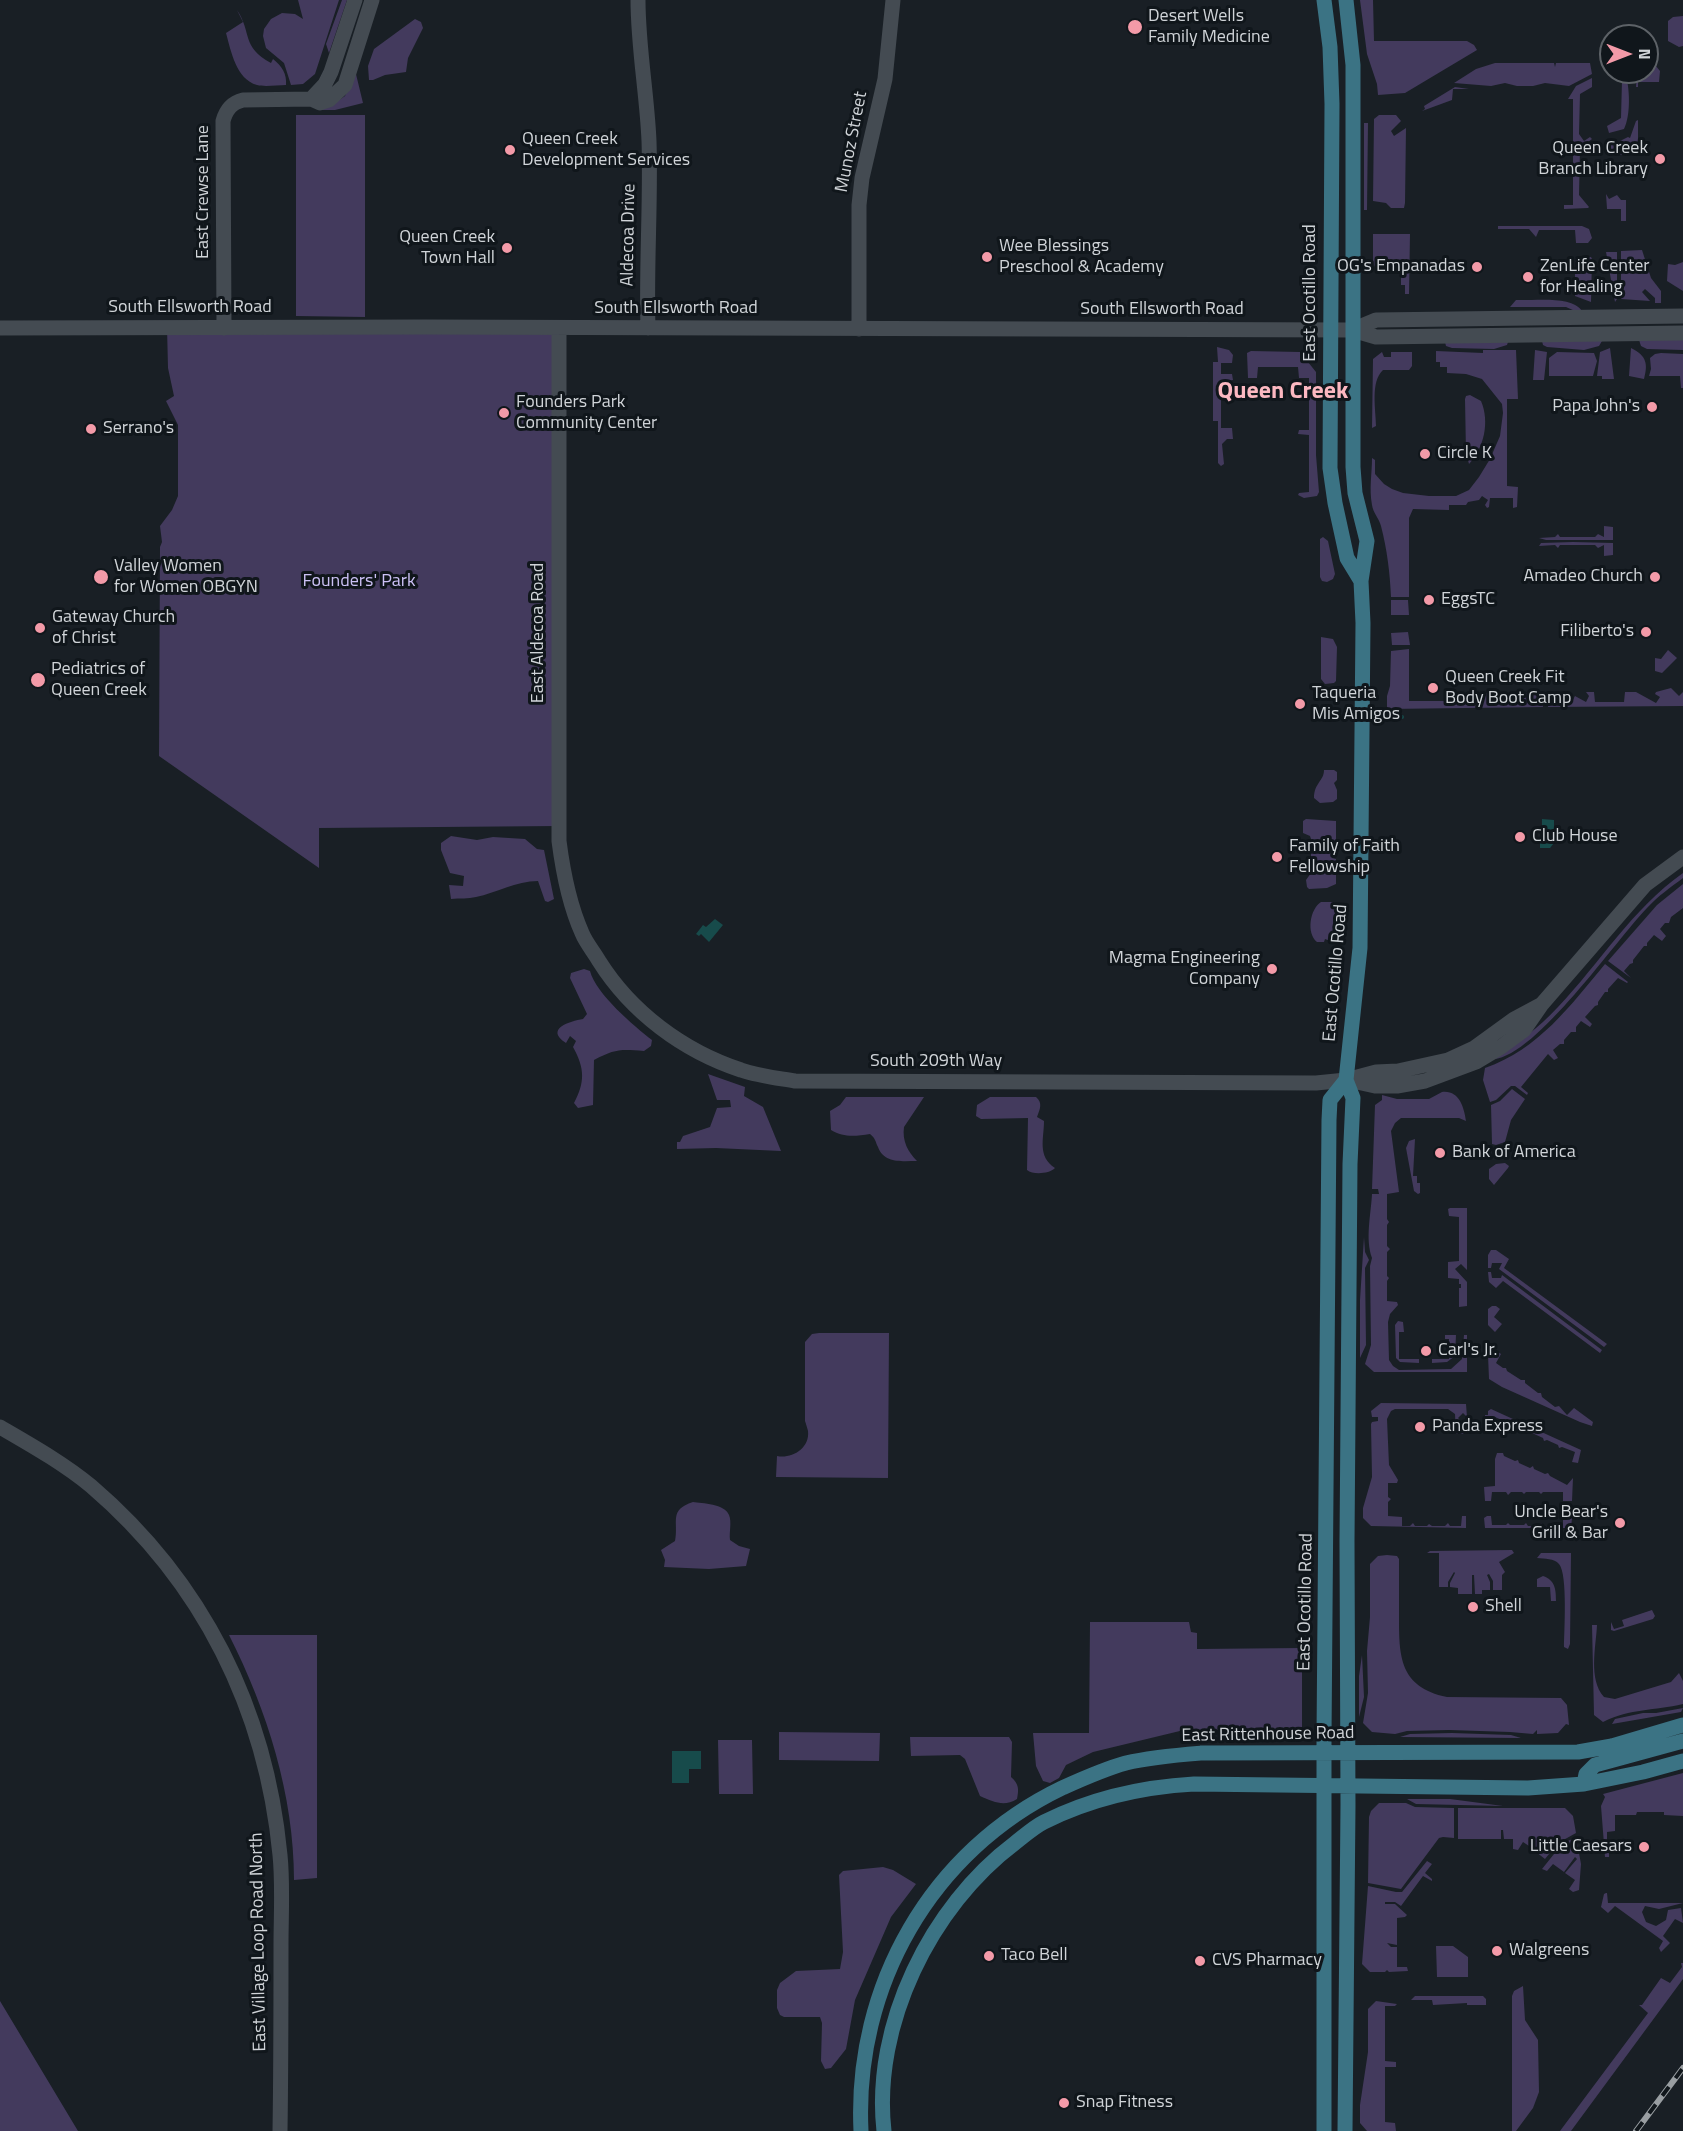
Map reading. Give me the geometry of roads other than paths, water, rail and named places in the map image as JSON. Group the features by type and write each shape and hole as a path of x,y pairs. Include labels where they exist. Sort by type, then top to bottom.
{"main road":[{"name":"East Ocotillo Road","path":"1324,0 1331,65 1331,484 1347,558 1361,582"},
{"name":"East Ocotillo Road","path":"1345,2131 1350,1164 1353,1098 1346,1080 1360,948 1363,623 1361,582 1366,541 1355,493 1353,467 1353,65 1346,0"},
{"name":"East Ocotillo Road","path":"1324,2131 1324,1753 1329,1120 1330,1100 1346,1080"},
{"path":"1327,1360 1334,1362 1349,1388"},
{"name":"East Rittenhouse Road","path":"861,2131 862,2085 866,2051 888,1972 909,1928 936,1890 964,1857 993,1830 1036,1801 1080,1780 1125,1763 1164,1756 1202,1753 1578,1752 1612,1746 1683,1725"},
{"path":"1584,1784 1586,1774 1595,1765 1683,1741"},
{"path":"884,2131 883,2086 892,2037 905,1987 943,1918 972,1882 1002,1852 1042,1822 1089,1803 1125,1792 1159,1786 1194,1784 1517,1788 1584,1784 1683,1761"},
{"path":"1324,2016 1333,2019 1346,2031"}],"street":[{"path":"355,0 331,72 325,84 311,99 320,103 329,100 345,85 372,0"},
{"name":"Aldecoa Drive","path":"638,0 638,31 650,153 648,328"},
{"name":"Munoz Street","path":"859,329 860,196 862,178 885,79 892,0"},
{"name":"East Crewse Lane","path":"224,328 223,121 226,112 236,102 243,100 311,99"},
{"name":"South Ellsworth Road","path":"1352,330 1376,320 1683,316"},
{"name":"South Ellsworth Road","path":"0,328 1352,330 1376,337 1683,333"},
{"name":"East Aldecoa Road","path":"559,329 559,841 564,879 582,934"},
{"name":"South 209th Way","path":"582,934 621,991 653,1022 681,1042 712,1059 771,1077 795,1081 1245,1084 1316,1083 1346,1080 1375,1086 1397,1086 1425,1081 1458,1070 1501,1047 1524,1030 1542,1004 1645,885 1683,857"},
{"name":"East Village Loop Road North","path":"0,1427 41,1450 90,1486 137,1530 173,1572 202,1614 228,1660 246,1703 261,1744 272,1789 281,1857 280,2131"}],"waterway":[{"path":"1389,717 1402,717"}],"railway":[{"path":"1636,2131 1683,2068"}],"place":[{"name":"Desert Wells Family Medicine","path":"1135,27"},
{"name":"Queen Creek Development Services","path":"510,150"},
{"name":"Queen Creek Branch Library","path":"1660,159"},
{"name":"Queen Creek Town Hall","path":"507,248"},
{"name":"Wee Blessings Preschool & Academy","path":"987,257"},
{"name":"OG's Empanadas","path":"1477,267"},
{"name":"ZenLife Center for Healing","path":"1528,277"},
{"name":"Papa John's","path":"1652,407"},
{"name":"Founders Park Community Center","path":"504,413"},
{"name":"Serrano's","path":"91,429"},
{"name":"Circle K","path":"1425,454"},
{"name":"Valley Women for Women OBGYN","path":"101,577"},
{"name":"Amadeo Church","path":"1655,577"},
{"name":"EggsTC","path":"1429,600"},
{"name":"Gateway Church of Christ","path":"40,628"},
{"name":"Filiberto's","path":"1646,632"},
{"name":"Pediatrics of Queen Creek","path":"38,680"},
{"name":"Queen Creek Fit Body Boot Camp","path":"1433,688"},
{"name":"Taqueria Mis Amigos","path":"1300,704"},
{"name":"Club House","path":"1520,837"},
{"name":"Family of Faith Fellowship","path":"1277,857"},
{"name":"Magma Engineering Company","path":"1272,969"},
{"name":"Bank of America","path":"1440,1153"},
{"name":"Carl's Jr.","path":"1426,1351"},
{"name":"Panda Express","path":"1420,1427"},
{"name":"Uncle Bear's Grill & Bar","path":"1620,1523"},
{"name":"Shell","path":"1473,1607"},
{"name":"Little Caesars","path":"1644,1847"},
{"name":"Walgreens","path":"1497,1951"},
{"name":"Taco Bell","path":"989,1956"},
{"name":"CVS Pharmacy","path":"1200,1961"},
{"name":"Snap Fitness","path":"1064,2103"}],"district":[{"name":"Queen Creek","path":"1283,392"}],"park label":[{"name":"Founders' Park","path":"359,582"}]}
